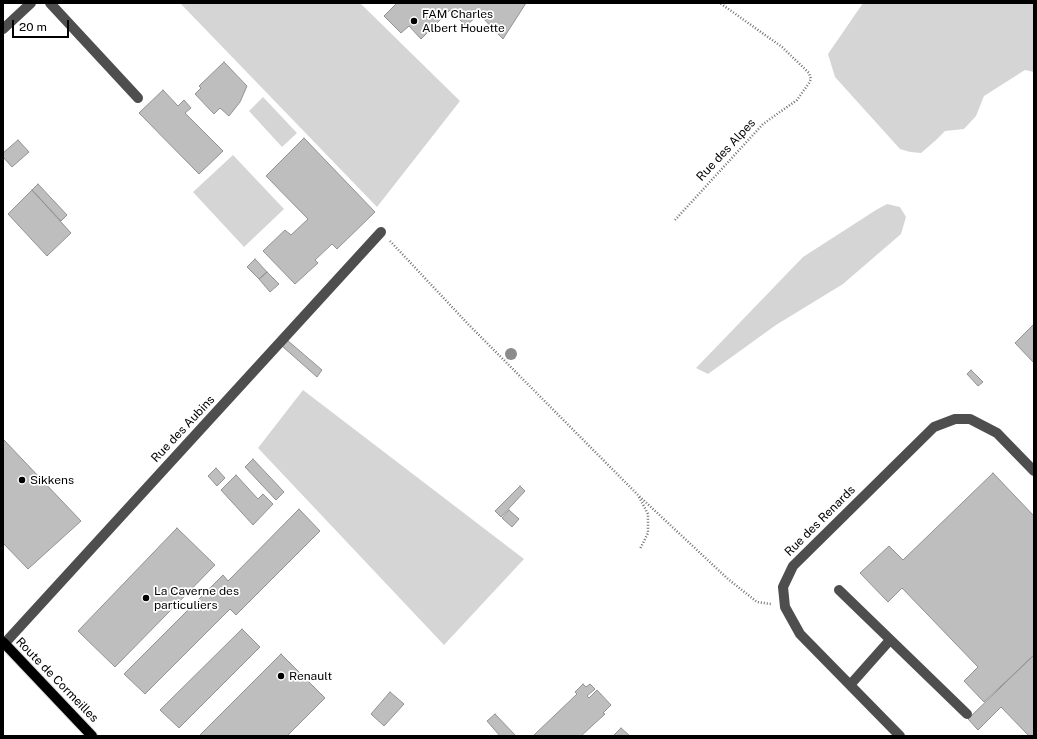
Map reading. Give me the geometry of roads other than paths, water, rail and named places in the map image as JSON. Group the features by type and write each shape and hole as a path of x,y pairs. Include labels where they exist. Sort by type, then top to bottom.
{"main road":[{"name":"Route de Cormeilles","path":"4,643 92,736"}],"street":[{"path":"3,29 31,3"},
{"path":"50,3 138,98"},
{"name":"Rue des Aubins","path":"4,643 382,232"},
{"name":"Rue des Renards","path":"900,736 800,634 785,607 783,587 793,566 934,427 955,419 970,419 997,433 1033,467"},
{"path":"839,590 967,714"},
{"path":"850,685 890,640"}],"place":[{"name":"FAM Charles Albert Houette","path":"414,21"},
{"name":"Sikkens","path":"22,480"},
{"name":"La Caverne des particuliers","path":"146,598"},
{"name":"Renault","path":"281,676"}]}
